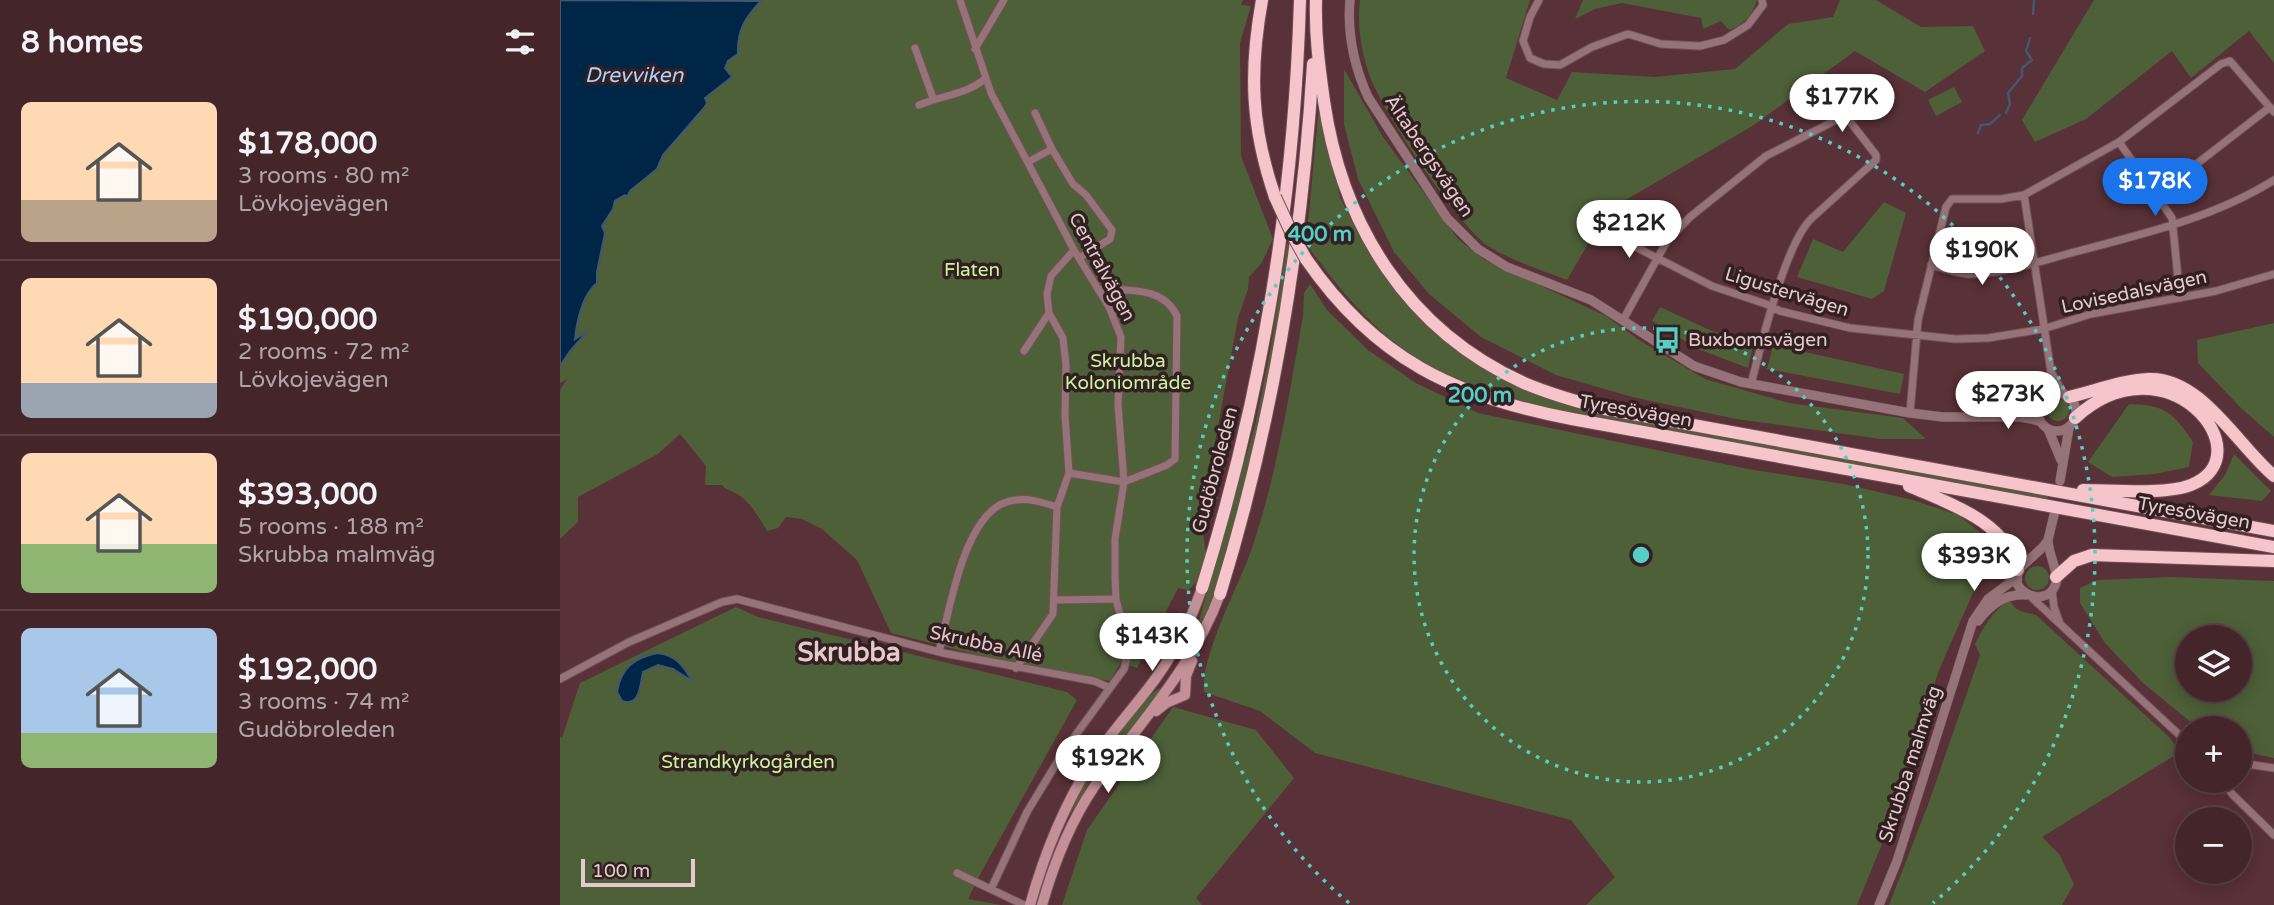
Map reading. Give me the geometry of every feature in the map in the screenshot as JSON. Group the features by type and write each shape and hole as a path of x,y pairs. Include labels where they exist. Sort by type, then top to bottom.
{"highway":[{"name":"Tyresövägen","path":"1262,0 1255,36 1252,76 1261,148 1275,197 1306,259 1334,297 1370,334 1428,373 1471,393 1562,418 2274,547"},
{"name":"Gudöbroleden","path":"1202,588 1246,432 1273,297 1292,143 1300,0"},
{"name":"Tyresövägen","path":"1316,0 1315,39 1327,122 1336,163 1354,213 1390,274 1407,295 1448,335 1487,363 1525,383 1605,409 2274,531"},
{"name":"Gudöbroleden","path":"1220,594 1253,476 1282,332 1302,196 1315,39"},
{"path":"2066,395 2139,379 2161,379 2182,386 2203,402 2274,476"},
{"path":"2042,489 2179,489 2197,482 2214,461 2214,434 2205,417 2181,397 2167,391 2142,389 2118,393 2097,401 2072,423"},
{"path":"1888,477 1959,508 1987,525 2007,546 2017,574"},
{"path":"2054,577 2074,561 2092,555 2274,561"}],"main road":[{"name":"Gudöbroleden","path":"1030,905 1041,865 1062,816 1090,764 1157,676 1183,636 1202,588"},
{"name":"Gudöbroleden","path":"1042,905 1061,846 1072,823 1094,787 1171,685 1207,625 1220,594"},
{"path":"1185,695 1186,676 1207,625"},
{"path":"1183,636 1168,672 1171,685 1185,695"},
{"path":"1141,724 1166,703 1185,695"}],"street":[{"name":"Centralvägen","path":"960,0 991,93 1074,250 1110,307 1121,337 1118,404 1124,482 1115,539 1116,598 1129,650 1124,669 1110,688"},
{"path":"975,49 1004,0"},
{"name":"Ältabergsvägen","path":"1350,0 1350,32 1362,82 1380,117 1447,218 1468,241 1493,259 1583,296 1688,363 1710,373 1751,384 1910,413 1943,417 2021,417 2040,421"},
{"path":"1539,0 1530,17 1523,41 1530,58 1544,64 1560,65 1592,47 1628,34 1681,47 1724,40 1748,25 1763,5 1762,0"},
{"path":"915,48 933,98"},
{"path":"1910,413 1916,335 1946,207 1952,199 2011,199 2024,195 2119,142 2221,64 2230,61 2272,109 2154,193"},
{"path":"919,105 933,98 965,92 986,78"},
{"path":"1035,113 1073,184 1086,195 1112,230 1110,239 1079,258"},
{"path":"1623,320 1667,241 1681,226 1760,160 1780,147 1844,117 1876,155 1876,160 1807,222 1784,271 1751,384"},
{"path":"2119,142 2172,218 2180,298"},
{"path":"1028,162 1052,149"},
{"path":"1931,265 1968,274 2034,263 2141,236 2173,225 2255,192 2274,180"},
{"path":"2024,195 2043,329"},
{"name":"Ligustervägen","path":"1616,237 1712,286 1834,325 1955,339 1988,338 2043,329"},
{"path":"1016,668 1053,614 1055,600 1057,507 1069,472 1063,338 1049,313 1047,294 1051,275 1074,250"},
{"name":"Lovisedalsvägen","path":"2043,399 2050,372 2043,329 2091,314 2216,291 2274,274"},
{"path":"1069,472 1124,482 1167,465 1175,459 1177,316 1172,306 1153,293 1099,289"},
{"path":"1024,351 1049,313"},
{"name":"Lovisedalsvägen","path":"2050,372 2066,395"},
{"path":"2060,481 2062,460 2076,408 2066,395 2052,393 2043,399 2038,415 2048,429 2062,460"},
{"name":"Ältabergsvägen","path":"1982,416 2020,410 2043,399"},
{"path":"2048,429 2059,431 2072,423"},
{"path":"939,652 962,563 982,519 992,508 1009,501 1029,499 1057,507"},
{"path":"2054,515 2048,540 2054,577 2054,607 2061,625"},
{"path":"2048,540 2021,565 2017,574 2020,589 2175,731"},
{"path":"2031,558 2039,558 2054,577"},
{"name":"Skrubba malmväg","path":"1879,905 1897,861 1979,610 2017,574"},
{"path":"2028,595 2046,595 2054,577"},
{"name":"Skrubba malmväg","path":"1971,632 1993,604 2011,595 2028,595"},
{"path":"1055,600 1116,598"},
{"name":"Skrubba Allé","path":"560,679 629,642 732,599 939,652 1094,681 1110,688"},
{"path":"991,890 1008,849 1051,771 1110,688"},
{"path":"2252,765 2274,768"},
{"path":"2231,793 2274,835"},
{"path":"957,873 1024,905"}],"green space":[{"name":"Flaten","path":"560,0 1243,0 1241,5 1251,6 1240,43 1241,156 1273,239 1261,264 1249,277 1248,289 1238,318 1207,486 1218,498 1203,533 1206,554 1196,583 1188,590 1178,588 1137,668 1121,662 1110,681 1017,665 891,633 857,560 822,529 802,519 786,517 778,528 767,531 742,497 722,485 705,485 706,466 680,434 658,454 578,497 578,522 560,539 560,390 567,379 560,383"},
{"path":"1360,0 1530,0 1506,78 1557,100 1572,72 1655,77 1735,69 1788,24 1833,17 1840,0 1876,0 1921,27 1973,26 1985,51 1925,92 1855,51 1754,125 1607,211 1567,280 1517,261 1488,246 1440,192 1376,91 1360,38"},
{"path":"1583,0 1757,0 1747,18 1729,30 1721,21 1703,29 1701,18 1622,3 1595,9 1575,19"},
{"path":"2094,0 2274,0 2274,63 2249,31 2191,78 2172,51 2086,119 2035,142 2022,120"},
{"path":"1344,69 1383,137 1458,239 1485,260 1606,316 1639,340 1705,379 1789,403 1903,418 1926,439 1881,439 1736,419 1632,397 1556,375 1481,337 1429,294 1394,252 1358,179 1344,124"},
{"path":"1954,87 1962,102 1936,116 1928,100"},
{"path":"1319,106 1340,197 1380,271 1417,315 1447,342 1536,394 2048,495 2047,501 1589,418 1479,389 1446,374 1415,357 1383,333 1342,291 1306,244"},
{"path":"1884,202 1906,213 1884,291 1872,299 1797,277 1813,239 1843,252"},
{"path":"1287,243 1291,249 1280,315 1247,478 1212,603 1199,632 1176,668 1196,631 1255,425"},
{"path":"1310,284 1327,310 1368,350 1416,383 1478,413 1748,469 1844,484 1913,500 1958,515 1982,534 1993,553 1987,573 1972,595 1939,670 1886,834 1857,905 1586,905 1615,877 1571,820 1315,753 1260,711 1204,692 1204,677 1214,641 1251,551 1268,493 1293,375 1304,293"},
{"path":"1660,307 1712,331 1754,342 1748,368 1698,349 1652,321"},
{"path":"2274,323 2274,437 2241,408 2198,363 2197,340"},
{"path":"1773,345 1904,374 1900,394 1767,369"},
{"path":"2058,399 2066,402 2069,410 2066,418 2058,421 2050,418 2047,410 2050,402"},
{"path":"2129,404 2160,409 2180,424 2193,442 2189,467 2155,474 2112,477 2088,462"},
{"path":"2234,454 2271,491 2262,501 2209,495 2225,475"},
{"path":"2037,566 2045,570 2049,578 2045,586 2037,590 2029,586 2025,578 2029,570"},
{"path":"2171,577 2274,581 2274,758 2252,753 2252,716 2183,716 2143,683 2105,643 2080,603 2080,588 2097,580"},
{"path":"2009,600 2018,610 2036,615 2170,738 2175,745 2175,755 2042,837 2059,854 2074,884 2062,905 1889,905 1929,802 1980,655 1975,644 1998,609"},
{"name":"Strandkyrkogården","path":"736,607 758,617 1067,692 1077,700 968,899 1001,905 560,905 560,736 562,738 580,683"},
{"path":"1163,686 1156,700 1101,766 1067,819 1107,745 1133,712"},
{"path":"1173,707 1256,730 1294,778 1196,898 1202,905 1062,905 1087,830"}],"water":[{"name":"Drevviken","path":"560,0 761,1 743,25 738,54 728,61 725,68 732,77 705,98 707,103 704,108 663,155 657,169 630,191 627,197 625,195 615,201 602,226 605,233 597,283 584,301 575,339 588,331 560,366"},
{"path":"657,653 678,662 692,681 673,669 658,665 643,672 640,688 633,701 622,701 617,692 625,670 635,661"}],"waterway":[{"path":"2033,14 2034,0"},
{"path":"2006,113 2010,104 2008,93 2022,76 2022,68 2032,60 2026,51 2030,38"},
{"path":"1978,133 1981,125 1990,124 2000,115"}],"place":[{"name":"Buxbomsvägen","path":"1667,340"}],"district":[{"name":"Skrubba","path":"849,652"}],"park label":[{"name":"Skrubba Koloniområde","path":"1128,372"}]}
